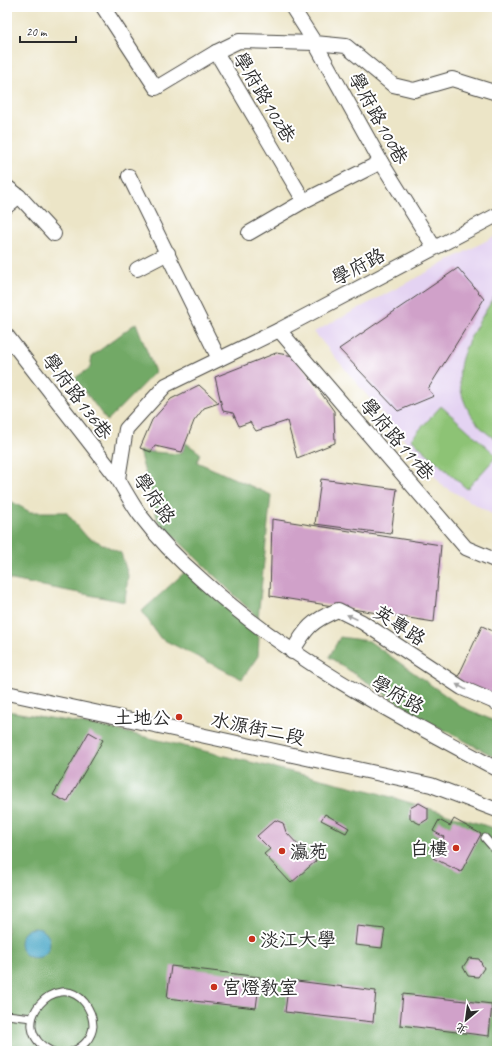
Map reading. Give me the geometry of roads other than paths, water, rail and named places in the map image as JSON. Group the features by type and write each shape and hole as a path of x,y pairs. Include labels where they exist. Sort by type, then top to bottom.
{"street":[{"name":"學府路102巷","path":"103,7 156,88 216,52 304,201"},
{"name":"學府路100巷","path":"292,7 315,43 381,162 434,247"},
{"path":"216,52 239,41 315,43 346,46 393,85 414,90 452,79 497,93"},
{"path":"249,234 304,201 381,162"},
{"path":"129,176 220,359"},
{"path":"7,187 19,196 54,234"},
{"path":"7,206 19,196"},
{"name":"學府路","path":"497,215 279,330 166,385 126,429 118,479 140,515 178,558 233,608 292,652 352,691 497,769"},
{"path":"137,269 168,253"},
{"name":"學府路111巷","path":"279,330 466,548 497,561"},
{"name":"學府路136巷","path":"10,344 118,479"},
{"name":"英專路","path":"292,652 304,631 318,618 338,610 362,622 462,688 497,703"},
{"name":"水源街二段","path":"7,693 432,785 497,810"}],"lane":[{"path":"485,838 497,852"},
{"path":"51,1051 36,1039 32,1025 32,1018 35,1009 41,1001 48,996 67,993 76,995 84,1001 92,1017 93,1027 85,1043 73,1051"},
{"path":"7,1015 32,1018"}],"water":[{"path":"35,928 41,929 49,937 49,949 41,957 35,958 29,957 21,949 20,943 21,937 29,929"}],"place":[{"name":"土地公","path":"179,717"},
{"name":"白樓","path":"456,848"},
{"name":"瀛苑","path":"282,851"},
{"name":"淡江大學","path":"252,939"},
{"name":"宮燈教室","path":"214,987"}]}
